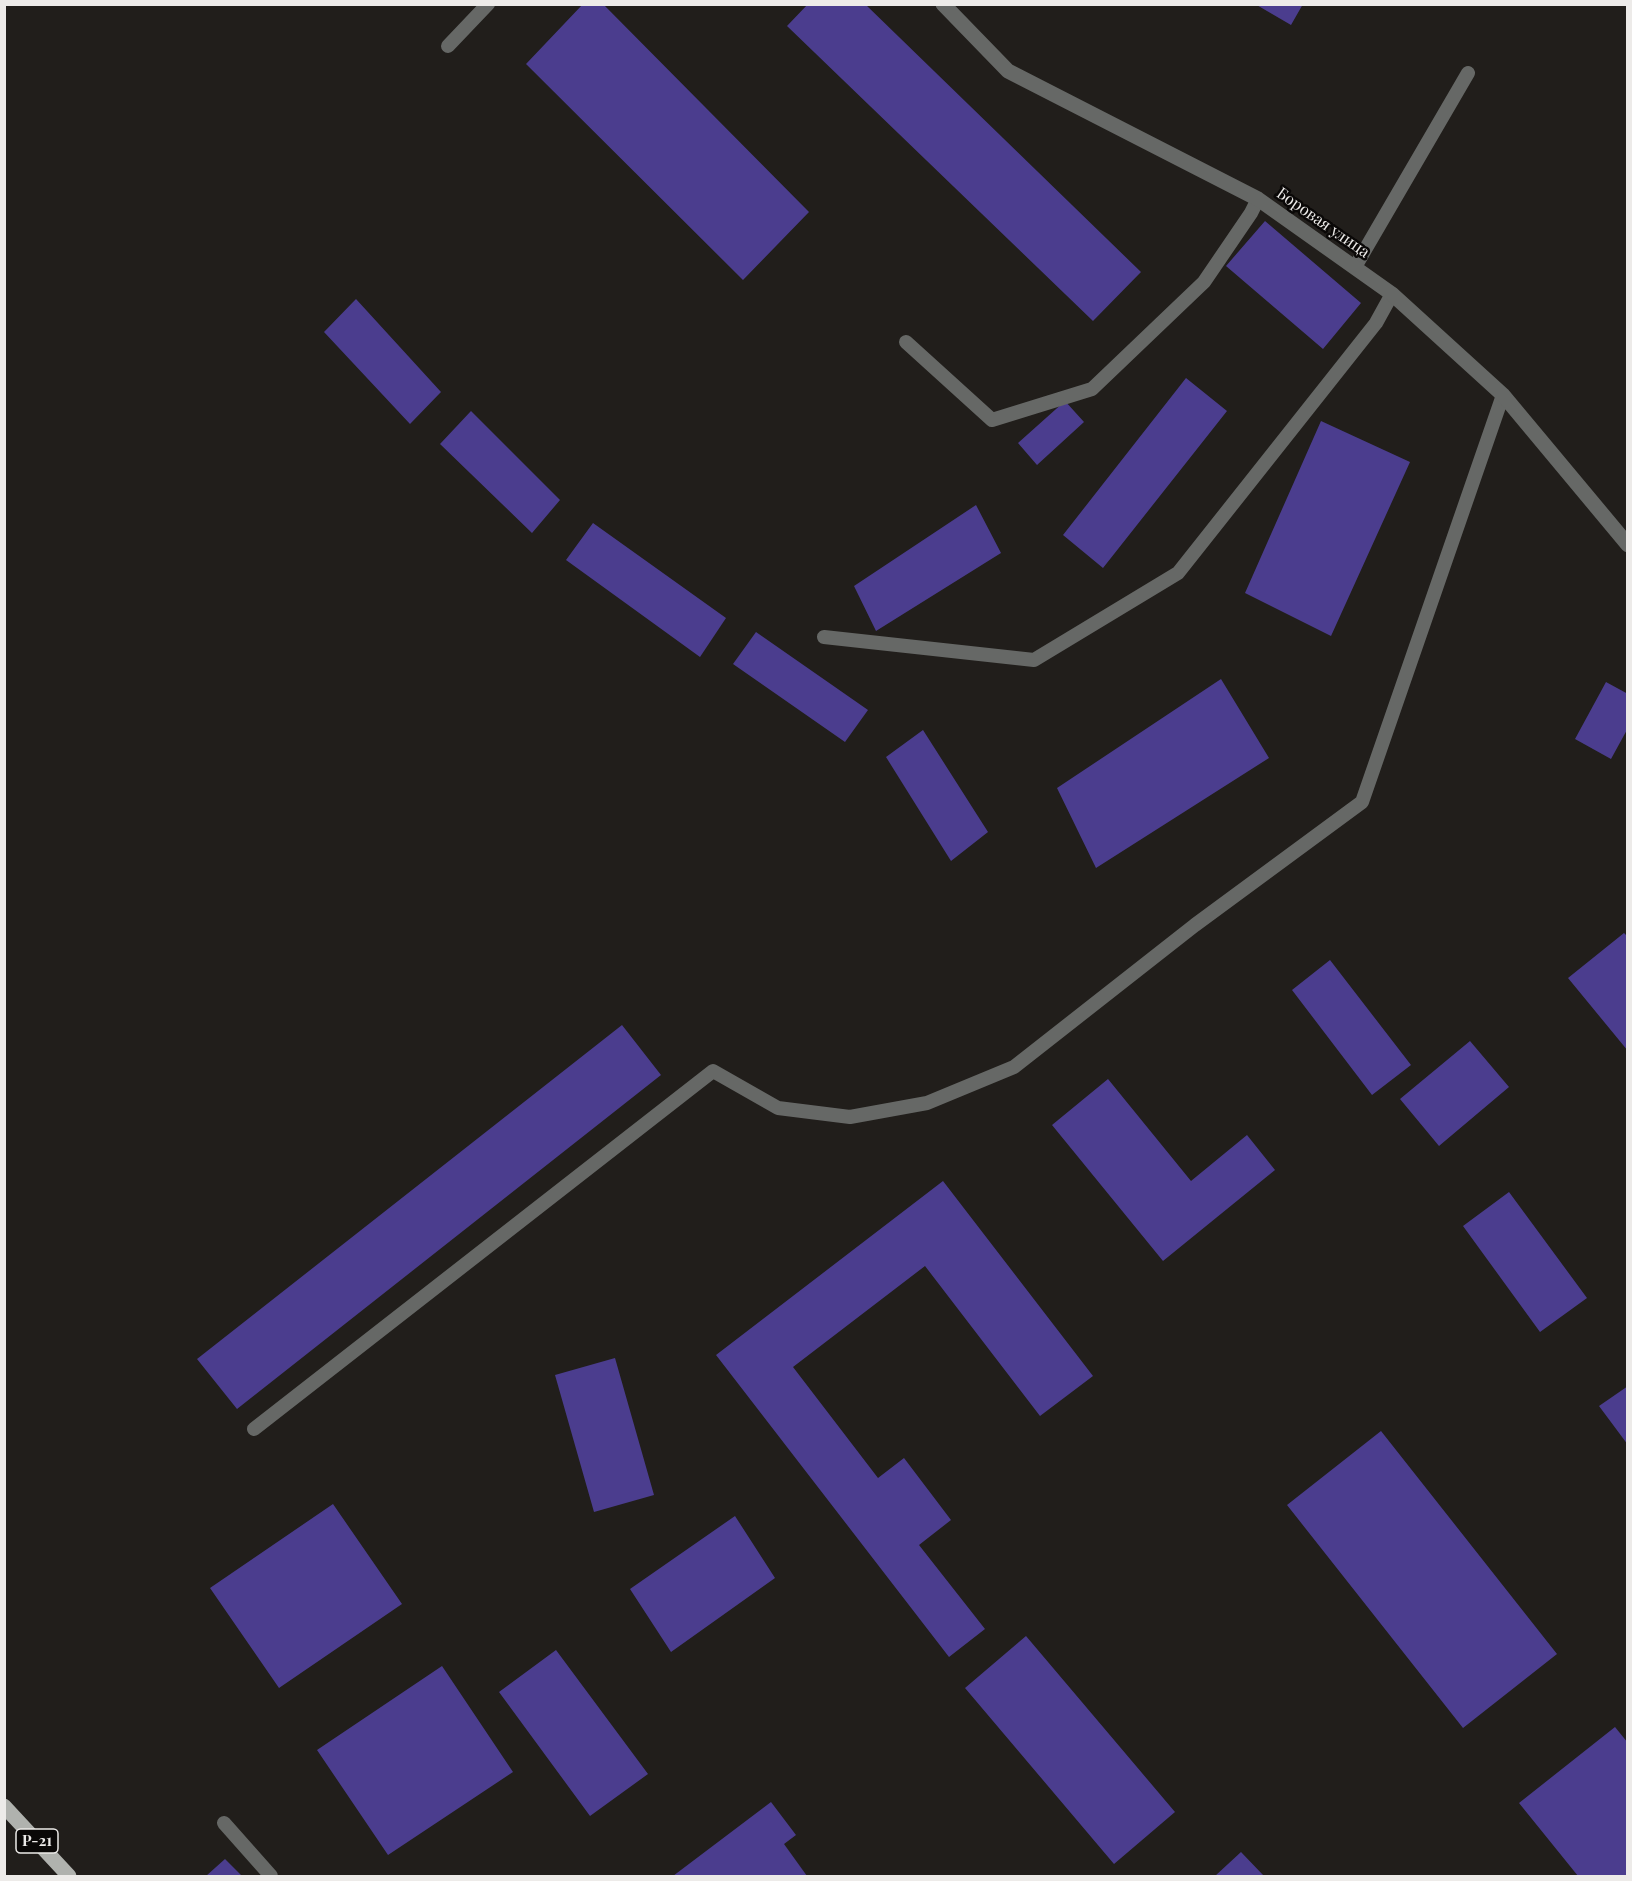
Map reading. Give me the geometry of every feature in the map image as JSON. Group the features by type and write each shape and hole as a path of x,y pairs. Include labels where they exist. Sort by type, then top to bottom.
{"main road":[{"name":"Р-21","path":"4,1806 69,1876"}],"street":[{"name":"Боровая улица","path":"943,4 1008,71 1258,199 1392,294 1503,395 1628,544"}],"lane":[{"path":"448,46 488,4"},
{"path":"1355,267 1468,73"},
{"path":"906,342 992,420 1092,389 1204,282 1258,199"},
{"path":"824,637 1034,660 1178,573 1376,323 1392,294"},
{"path":"254,1429 713,1071 778,1108 850,1117 927,1103 1014,1067 1195,925 1362,802 1503,395"},
{"path":"224,1823 271,1876"}],"building":[{"path":"583,4 603,4 809,212 743,280 526,64"},
{"path":"808,4 865,4 1141,272 1093,321 787,26"},
{"path":"1255,4 1303,4 1291,25"},
{"path":"1265,221 1361,303 1323,349 1226,266"},
{"path":"356,299 441,392 410,424 324,332"},
{"path":"1186,378 1227,411 1103,568 1063,535"},
{"path":"1065,401 1084,422 1037,465 1018,443"},
{"path":"471,411 560,500 532,533 440,444"},
{"path":"1321,421 1410,462 1331,636 1245,593"},
{"path":"976,505 1001,553 876,631 854,586"},
{"path":"593,523 726,618 700,657 566,560"},
{"path":"756,632 868,710 845,742 733,664"},
{"path":"1221,679 1269,758 1096,868 1057,788"},
{"path":"1606,682 1628,694 1628,728 1611,759 1575,739"},
{"path":"923,730 988,832 951,861 886,757"},
{"path":"1624,933 1628,937 1628,1051 1568,978"},
{"path":"1330,960 1411,1065 1372,1095 1292,990"},
{"path":"622,1025 661,1075 237,1409 197,1359"},
{"path":"1470,1041 1509,1087 1439,1146 1400,1099"},
{"path":"1108,1079 1191,1181 1247,1135 1275,1170 1163,1261 1052,1125"},
{"path":"943,1181 1093,1376 1040,1416 925,1266 793,1367 878,1478 904,1458 951,1520 919,1545 985,1629 949,1657 716,1355"},
{"path":"1509,1192 1587,1298 1540,1332 1463,1226"},
{"path":"615,1358 654,1495 594,1512 555,1375"},
{"path":"1628,1386 1628,1445 1599,1406"},
{"path":"1381,1431 1557,1654 1463,1728 1287,1505"},
{"path":"333,1504 402,1604 279,1688 210,1588"},
{"path":"735,1516 775,1578 671,1652 630,1589"},
{"path":"1026,1636 1175,1812 1114,1864 965,1688"},
{"path":"556,1650 648,1774 590,1816 499,1692"},
{"path":"442,1666 513,1772 388,1855 317,1750"},
{"path":"1615,1727 1628,1743 1628,1876 1578,1876 1519,1803"},
{"path":"771,1802 796,1835 784,1844 807,1876 673,1876"},
{"path":"1241,1852 1264,1876 1215,1876"},
{"path":"225,1859 242,1876 206,1876"}]}
